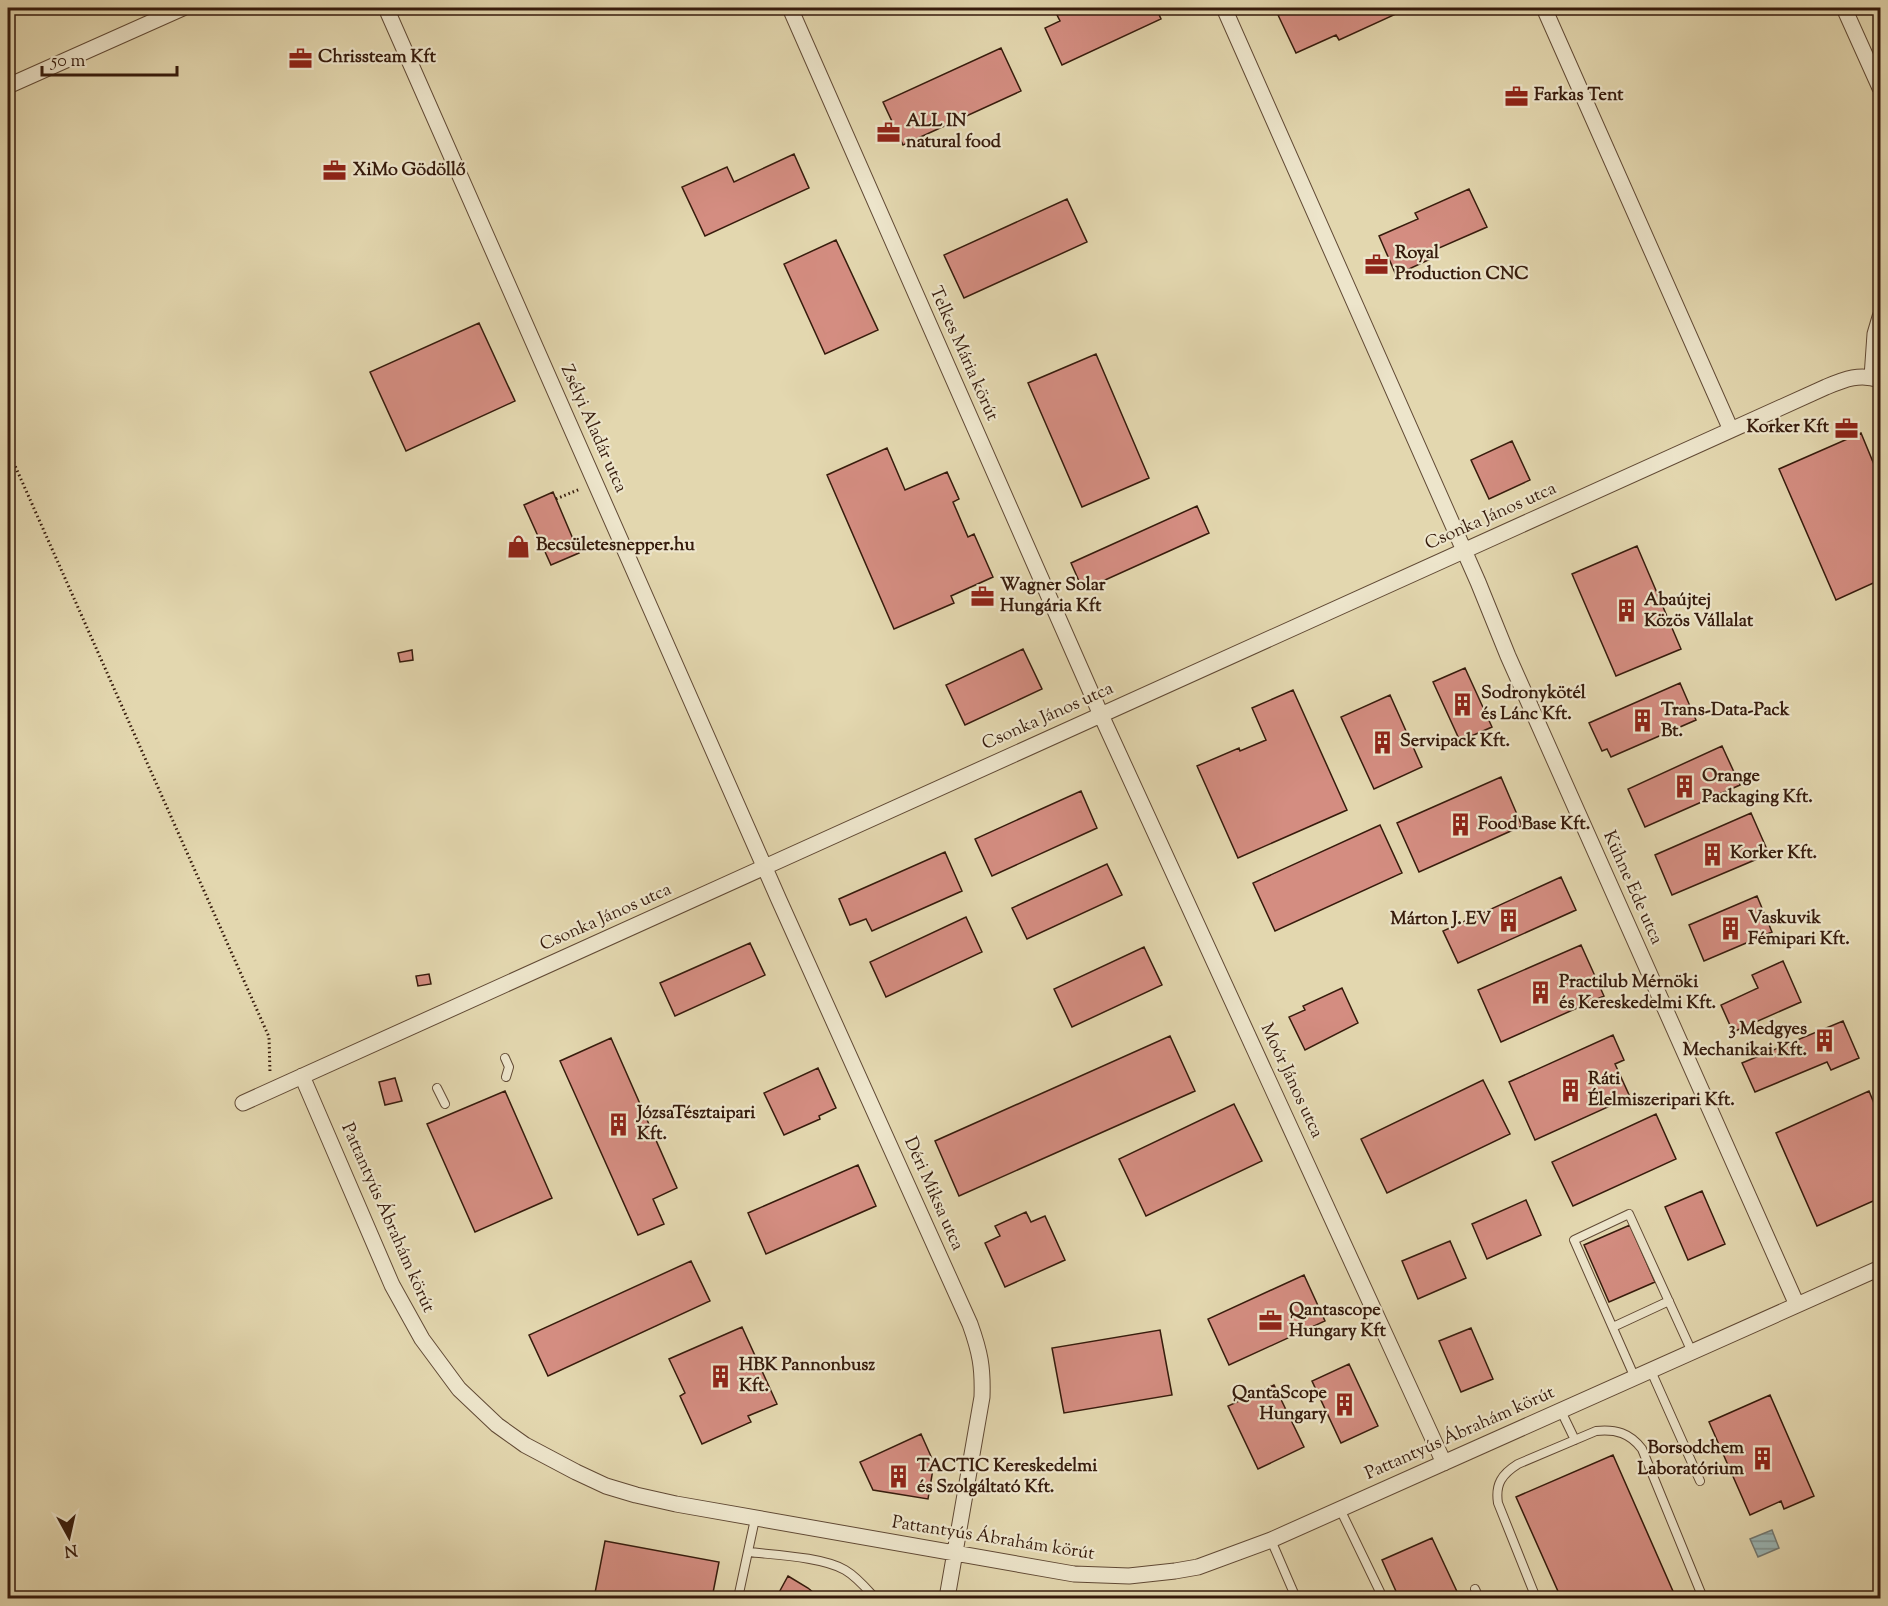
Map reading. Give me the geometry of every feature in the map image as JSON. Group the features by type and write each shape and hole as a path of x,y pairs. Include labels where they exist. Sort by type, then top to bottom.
{"street":[{"path":"8,86 183,8"},
{"name":"Zsélyi Aladár utca","path":"386,8 764,867"},
{"name":"Telkes Mária körút","path":"790,8 1101,715"},
{"path":"1224,8 1464,550"},
{"path":"1544,8 1731,430"},
{"path":"1844,8 1881,88"},
{"path":"1876,379 1875,334 1881,317"},
{"name":"Csonka János utca","path":"243,1103 1839,381 1863,376 1876,379"},
{"name":"Kühne Ede utca","path":"1464,550 1508,656 1797,1305"},
{"name":"Moór János utca","path":"1101,715 1444,1463"},
{"name":"Déri Miksa utca","path":"764,867 970,1324 980,1351 983,1372 982,1397 947,1599"},
{"name":"Pattantyús Ábrahám körút","path":"302,1076 407,1315 439,1364 477,1408 497,1425 534,1450 606,1486 636,1495 755,1519 1074,1574 1151,1575 1198,1567 1271,1540 1881,1268"}],"lane":[{"path":"505,1058 508,1067 507,1077"},
{"path":"437,1088 445,1104"},
{"path":"1635,1378 1574,1240 1629,1214 1692,1352"},
{"path":"1613,1327 1669,1301"},
{"path":"1651,1371 1700,1481"},
{"path":"1561,1411 1575,1440"},
{"path":"1536,1599 1502,1517 1496,1492 1500,1480 1507,1471 1518,1464 1596,1431 1610,1429 1634,1438 1642,1449 1703,1599"},
{"path":"1340,1509 1383,1599"},
{"path":"738,1599 755,1519"},
{"path":"1271,1540 1296,1599"},
{"path":"749,1552 826,1562 844,1569 858,1579 875,1599"},
{"path":"1475,1589 1479,1599"}],"path":[{"path":"8,450 269,1037 268,1056 273,1090"},
{"path":"556,499 595,482"}],"water":[{"path":"1772,1530 1779,1548 1758,1557 1750,1539"}],"building":[{"path":"1156,8 1161,19 1062,65 1045,28 1060,21 1054,9"},
{"path":"1294,8 1393,8 1396,14 1339,40 1336,35 1296,53 1278,15"},
{"path":"1001,48 1021,91 903,145 883,102"},
{"path":"794,154 809,188 705,236 682,187 727,167 734,182"},
{"path":"1469,189 1487,227 1432,251 1435,257 1396,275 1379,236 1418,219 1415,213"},
{"path":"1067,199 1087,242 964,298 944,255"},
{"path":"836,240 878,330 825,354 784,264"},
{"path":"479,323 515,401 406,451 370,372"},
{"path":"1096,354 1149,478 1082,507 1028,383"},
{"path":"1861,433 1880,479 1880,580 1836,600 1779,469"},
{"path":"1512,441 1530,480 1489,499 1471,460"},
{"path":"887,448 905,490 947,472 959,499 953,502 968,537 974,534 993,577 951,596 954,603 894,629 827,475"},
{"path":"553,492 579,553 551,565 524,505"},
{"path":"1197,506 1209,533 1083,590 1071,563"},
{"name":"Abaújtej Közös Vállalat","path":"1637,546 1681,649 1616,676 1572,574"},
{"path":"1023,649 1042,689 965,725 946,685"},
{"path":"412,650 413,660 400,662 398,653"},
{"name":"Sodronykötél és Lánc Kft.","path":"1465,668 1492,727 1460,741 1433,682"},
{"name":"Trans-Data-Pack Bt.","path":"1680,683 1696,720 1611,757 1607,749 1602,751 1589,723"},
{"path":"1293,690 1347,810 1238,858 1197,766 1239,748 1240,751 1266,740 1252,708"},
{"name":"Servipack Kft.","path":"1390,695 1422,767 1374,789 1341,717"},
{"name":"Orange Packaging Kft.","path":"1722,746 1740,785 1645,827 1628,789"},
{"name":"Food Base Kft.","path":"1501,777 1522,826 1419,872 1397,823"},
{"path":"1081,791 1097,828 992,876 975,839"},
{"name":"Korker Kft.","path":"1751,813 1769,854 1672,895 1655,855"},
{"path":"1380,825 1402,873 1275,931 1253,883"},
{"path":"945,852 962,891 872,931 866,919 850,925 839,899"},
{"path":"1107,864 1122,895 1027,939 1012,908"},
{"name":"Márton J. EV","path":"1561,877 1576,910 1458,963 1443,931"},
{"name":"Vaskuvik Fémipari Kft.","path":"1757,896 1772,932 1704,961 1689,925"},
{"path":"966,917 982,952 886,997 870,962"},
{"path":"750,943 765,975 675,1016 660,983"},
{"name":"Practilub Mérnöki és Kereskedelmi Kft.","path":"1581,945 1604,996 1501,1042 1478,990"},
{"path":"1144,947 1162,985 1072,1027 1054,989"},
{"path":"1783,961 1801,1002 1733,1032 1721,1005 1758,988 1752,975"},
{"path":"429,974 431,984 418,986 416,976"},
{"path":"1342,988 1358,1023 1305,1050 1289,1017 1305,1010 1303,1006"},
{"name":"3 Medgyes Mechanikai Kft.","path":"1843,1021 1859,1058 1831,1070 1827,1062 1755,1092 1742,1063"},
{"name":"Ráti Élelmiszeripari Kft.","path":"1613,1035 1624,1060 1615,1064 1630,1097 1535,1140 1509,1082"},
{"path":"1170,1036 1195,1091 959,1196 935,1141"},
{"name":"JózsaTésztaipari Kft.","path":"611,1038 677,1188 653,1199 664,1224 638,1235 560,1061"},
{"path":"818,1068 836,1108 819,1116 820,1119 784,1135 764,1093"},
{"path":"395,1078 402,1101 385,1105 379,1082"},
{"path":"1483,1080 1510,1134 1387,1193 1361,1139"},
{"path":"505,1091 552,1198 475,1232 427,1124"},
{"path":"1869,1091 1880,1118 1880,1198 1817,1226 1776,1133"},
{"path":"1234,1104 1262,1161 1146,1216 1119,1159"},
{"path":"1656,1114 1676,1159 1573,1206 1552,1162"},
{"path":"858,1165 876,1206 766,1254 748,1213"},
{"path":"1702,1191 1725,1244 1688,1260 1665,1207"},
{"path":"1526,1200 1541,1235 1487,1259 1472,1224"},
{"path":"1026,1212 1031,1222 1045,1216 1065,1260 1005,1287 985,1243 1000,1236 995,1226"},
{"path":"1630,1225 1655,1282 1609,1302 1584,1245"},
{"path":"1450,1241 1466,1278 1418,1299 1402,1261"},
{"path":"691,1261 710,1301 548,1376 529,1335"},
{"path":"1304,1275 1325,1321 1229,1365 1208,1319"},
{"name":"HBK Pannonbusz Kft.","path":"742,1327 777,1404 748,1416 751,1422 702,1444 680,1396 685,1393 669,1359"},
{"path":"1471,1328 1493,1379 1461,1392 1439,1341"},
{"path":"1160,1330 1172,1395 1064,1413 1052,1348"},
{"name":"QantaScope Hungary","path":"1349,1364 1378,1426 1341,1443 1312,1381"},
{"path":"1274,1385 1304,1447 1258,1469 1228,1406"},
{"name":"Borsodchem Laboratórium","path":"1770,1395 1814,1496 1784,1509 1781,1501 1750,1515 1709,1422"},
{"name":"TACTIC Kereskedelmi és Szolgáltató Kft.","path":"921,1434 934,1463 928,1499 873,1490 860,1462"},
{"path":"1613,1455 1676,1598 1561,1598 1516,1497"},
{"path":"1432,1538 1460,1598 1399,1598 1382,1560"},
{"path":"605,1541 719,1562 712,1598 594,1598"},
{"path":"788,1576 808,1588 820,1598 776,1598"}],"place":[{"name":"Chrissteam Kft","path":"300,58"},
{"name":"Farkas Tent","path":"1516,96"},
{"name":"ALL IN natural food","path":"888,132"},
{"name":"XiMo Gödöllő","path":"335,171"},
{"name":"Royal Production CNC","path":"1377,264"},
{"name":"Korker Kft","path":"1847,428"},
{"name":"Becsületesnepper.hu","path":"518,546"},
{"name":"Wagner Solar Hungária Kft","path":"982,596"},
{"name":"Abaújtej Közös Vállalat","path":"1626,611"},
{"name":"Sodronykötél és Lánc Kft.","path":"1463,704"},
{"name":"Trans-Data-Pack Bt.","path":"1643,721"},
{"name":"Servipack Kft.","path":"1382,742"},
{"name":"Orange Packaging Kft.","path":"1684,787"},
{"name":"Food Base Kft.","path":"1460,825"},
{"name":"Korker Kft.","path":"1712,854"},
{"name":"Márton J. EV","path":"1509,920"},
{"name":"Vaskuvik Fémipari Kft.","path":"1730,929"},
{"name":"Practilub Mérnöki és Kereskedelmi Kft.","path":"1541,993"},
{"name":"3 Medgyes Mechanikai Kft.","path":"1825,1040"},
{"name":"Ráti Élelmiszeripari Kft.","path":"1570,1090"},
{"name":"JózsaTésztaipari Kft.","path":"619,1124"},
{"name":"Qantascope Hungary Kft","path":"1271,1321"},
{"name":"HBK Pannonbusz Kft.","path":"721,1376"},
{"name":"QantaScope Hungary","path":"1345,1404"},
{"name":"Borsodchem Laboratórium","path":"1762,1459"},
{"name":"TACTIC Kereskedelmi és Szolgáltató Kft.","path":"899,1477"}]}
